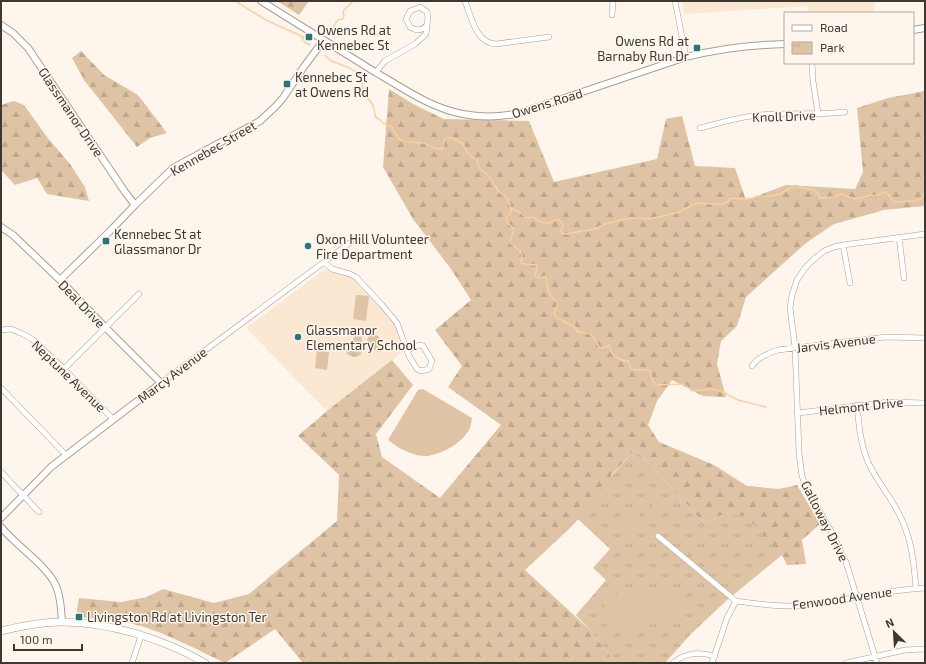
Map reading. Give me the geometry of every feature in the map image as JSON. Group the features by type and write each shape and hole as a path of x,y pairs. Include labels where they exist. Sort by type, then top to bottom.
{"main road":[{"path":"1,631 21,626 62,622 103,626 124,630 162,643 205,663"}],"street":[{"name":"Owens Road","path":"261,1 323,41 412,94 437,106 473,116 501,116 535,109 686,57 720,49 784,44"},
{"path":"465,1 479,35 488,43 496,44 549,37"},
{"path":"612,14 613,1"},
{"path":"675,1 686,57"},
{"path":"376,72 385,61 423,37 427,32 427,25 429,21 428,14 420,7 412,9 408,12 407,21 412,29 421,30 427,25"},
{"name":"Glassmanor Drive","path":"1,25 28,48 135,205"},
{"path":"914,30 925,28"},
{"name":"Kennebec Street","path":"60,280 174,168 260,121 283,98 323,41"},
{"path":"812,64 818,114"},
{"name":"Knoll Drive","path":"700,128 755,116 846,112"},
{"name":"Deal Drive","path":"1,228 13,235 60,280 161,383"},
{"path":"850,283 843,245 925,234"},
{"path":"899,237 904,278"},
{"name":"Marcy Avenue","path":"1,518 23,494 66,455 351,242"},
{"name":"Galloway Drive","path":"843,245 824,251 805,268 797,280 792,295 790,308 795,347 798,448 802,476 810,496 842,551 858,596 876,660"},
{"path":"324,262 332,269 356,277 382,304 397,323 409,356 417,369 421,371 429,368 432,361 423,346 419,345 408,350"},
{"path":"64,369 139,294"},
{"name":"Neptune Avenue","path":"1,330 11,329 23,334 42,348 113,419"},
{"name":"Jarvis Avenue","path":"752,366 760,358 770,353 795,347 886,337 925,338"},
{"path":"1,388 66,455"},
{"name":"Helmont Drive","path":"798,414 888,402 925,403"},
{"path":"857,405 860,436 869,463 897,509 908,534 913,557 916,588"},
{"path":"1,472 39,512"},
{"path":"1,527 39,564 56,584 61,606 62,622"},
{"path":"658,536 736,601 727,618 712,663"},
{"name":"Fenwood Avenue","path":"736,601 765,605 797,606 858,596 925,588"},
{"path":"132,663 141,636"},
{"path":"846,663 876,660 905,650 925,649"},
{"path":"673,663 689,654 702,653 715,656"}],"shaded area":[{"path":"682,1 874,1 875,12 809,12 808,6 684,14"},
{"path":"325,269 330,272 349,276 356,280 394,323 405,350 327,411 246,328"}],"green space":[{"path":"277,1 309,1 299,15"},
{"path":"81,51 104,75 138,95 167,133 150,138 137,147 84,80 72,58"},
{"path":"389,89 413,104 444,119 529,121 554,182 657,159 666,119 682,116 695,166 735,168 746,200 786,185 855,189 863,172 857,108 888,98 925,91 925,206 884,210 834,224 806,243 746,297 737,326 721,341 717,364 726,397 703,396 672,380 657,401 648,425 659,442 714,465 747,486 779,489 797,485 820,524 802,540 806,564 787,565 782,555 722,515 703,522 641,455 634,451 611,475 611,485 570,528 525,570 590,630 615,663 303,663 275,629 225,663 173,638 146,628 114,620 76,617 79,598 121,602 147,597 163,589 214,603 249,594 337,521 339,475 298,436 327,411 392,360 413,385 376,434 382,457 440,498 501,425 448,387 462,366 435,330 471,300 451,269 413,219 383,167"},
{"path":"14,101 24,105 47,137 70,164 85,187 89,201 47,194 37,178 15,185 1,170 1,105"},
{"path":"356,295 369,296 366,321 353,319"},
{"path":"371,331 380,339 382,344 382,352 377,352 367,340"},
{"path":"356,335 362,337 361,355 354,357 347,354 346,349"},
{"path":"317,350 329,352 327,370 315,368"},
{"path":"423,389 472,418 470,429 461,440 440,453 428,456 418,455 406,451 388,440 418,390"},
{"path":"634,451 641,455 703,522 722,515 746,516 782,555 727,600 690,635 665,663 615,663 590,630 576,615 606,580 593,568 610,549 578,519 611,485 611,476"},
{"path":"655,489 667,504 657,512 645,497"},
{"path":"632,510 644,520 640,526 627,515"},
{"path":"626,518 638,528 634,533 621,523"},
{"path":"678,587 682,621 607,629 603,596"}],"waterway":[{"path":"235,1 266,20 310,40"},
{"path":"329,33 338,20 343,19 343,11 353,1"},
{"path":"300,35 305,42 310,45"},
{"path":"325,55 331,61 350,68 360,76 365,95 373,105 376,118 392,127 399,139 405,142 424,143 440,149 443,148 444,140 446,138 453,138 463,144 467,152 478,162 479,168 489,176 499,192 507,198 510,204 511,212 506,218 507,222 514,229 510,242 521,252 521,263 537,265 535,276 540,278 546,276 550,294 558,304 554,313 555,316 574,326 578,332 592,335 599,347 603,348 609,345 611,352 618,358 628,361 631,369 650,371 652,380 656,385 684,384 692,391 711,389 721,391 738,400 766,407"},
{"path":"511,208 520,212 527,218 534,217 543,223 558,219 563,225 561,230 562,233 565,234 595,229 605,224 630,218 649,219 680,212 699,203 723,204 731,198 741,199 753,198 757,196 771,196 782,193 790,188 799,187 814,190 820,198 835,197 840,194 855,199 871,195 874,196 886,192 894,202 921,199 925,192"}],"place":[{"name":"Owens Rd at Kennebec St","path":"309,37"},
{"name":"Owens Rd at Barnaby Run Dr","path":"697,48"},
{"name":"Kennebec St at Owens Rd","path":"287,84"},
{"name":"Kennebec St at Glassmanor Dr","path":"106,241"},
{"name":"Oxon Hill Volunteer Fire Department","path":"308,246"},
{"name":"Glassmanor Elementary School","path":"298,337"},
{"name":"Livingston Rd at Livingston Ter","path":"79,617"}]}
